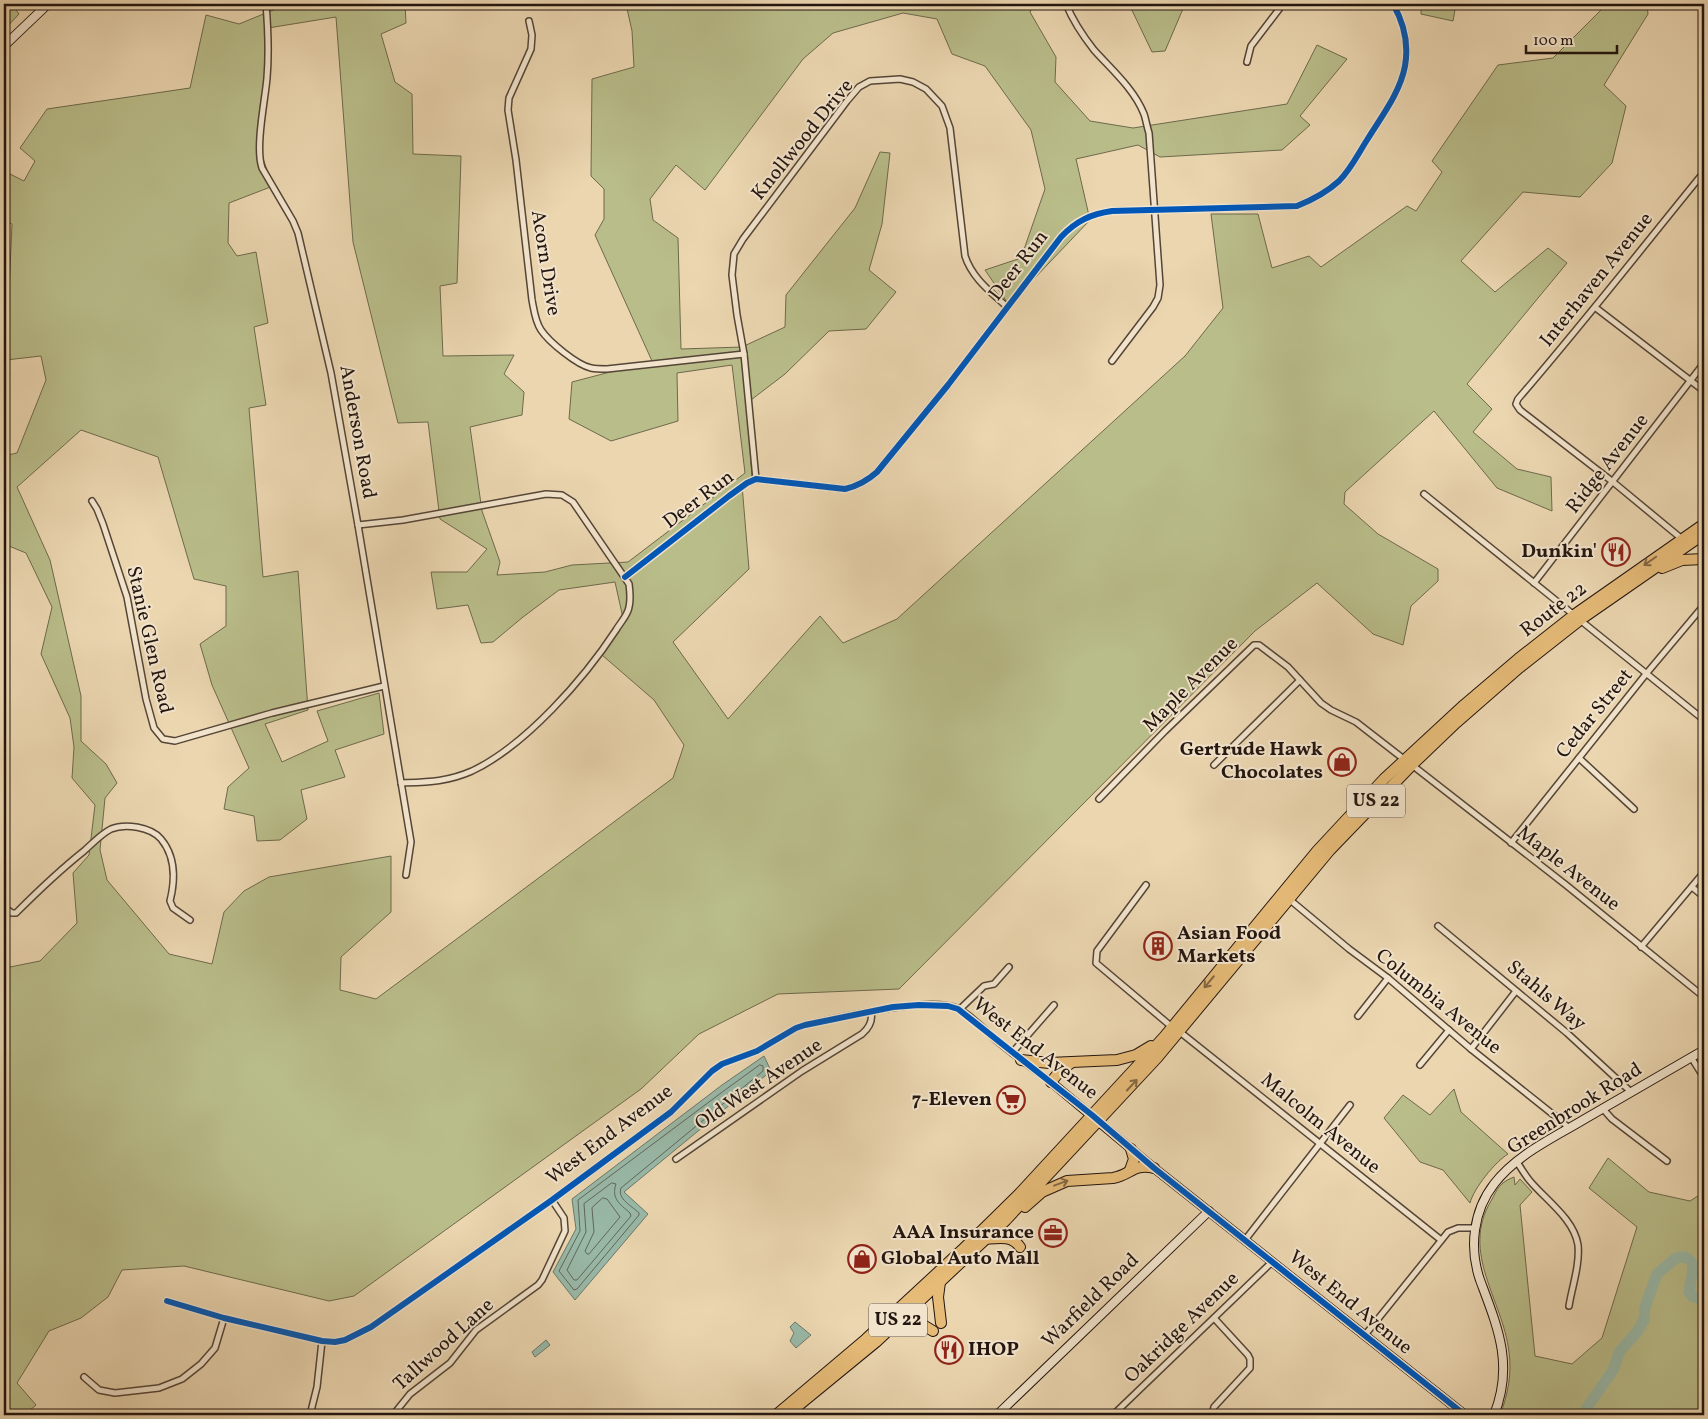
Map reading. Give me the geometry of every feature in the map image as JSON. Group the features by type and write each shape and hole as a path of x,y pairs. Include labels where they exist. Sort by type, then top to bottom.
{"highway":[{"name":"Route 22","path":"1408,763 1454,714 1518,659 1704,524"},
{"name":"US 22","path":"787,1415 868,1348 1006,1220 1164,1037 1176,1029 1318,851 1384,779 1408,763 1456,723 1577,618 1650,572 1704,534"},
{"path":"1650,572 1682,560 1704,559"},
{"name":"US 22","path":"776,1415 866,1339 962,1250 1095,1118 1176,1029 1330,850 1408,763"},
{"path":"1021,1060 1049,1063 1124,1059 1141,1053 1164,1037"},
{"path":"1051,1082 1060,1071 1072,1062"},
{"path":"1130,1170 1134,1159 1131,1149"},
{"path":"1006,1220 1042,1192 1057,1184 1076,1179 1121,1177 1130,1170 1148,1166 1154,1168"},
{"path":"985,1239 1010,1239 1020,1247"},
{"path":"940,1282 938,1296 941,1323"},
{"path":"898,1320 920,1323 933,1330"}],"street":[{"path":"4,46 48,4"},
{"name":"Anderson Road","path":"266,4 267,76 260,162 293,220 303,248 331,373 410,842 406,874"},
{"path":"1066,4 1083,35 1124,83 1144,114 1149,133 1160,277 1158,298 1112,360"},
{"path":"1247,62 1251,46 1283,4"},
{"name":"Deer Run","path":"625,577 729,496 756,479 845,489 868,480 878,471 948,385 1068,230 1096,214 1112,211 1297,206 1329,190 1346,174 1398,87 1405,62 1406,35 1400,16 1393,4"},
{"name":"Acorn Drive","path":"528,21 532,35 531,49 509,98 508,110 516,160 532,300 536,318 542,331 568,355 585,366 592,368 607,369 744,354"},
{"name":"Knollwood Drive","path":"756,479 744,354 737,315 732,264 737,248 859,87 870,82 900,79 914,82 926,89 942,106 950,128 965,256 975,276 1007,307"},
{"name":"Interhaven Avenue","path":"1613,482 1516,404 1518,399 1596,308 1617,279 1704,172"},
{"path":"1596,308 1704,391"},
{"name":"Ridge Avenue","path":"1534,582 1704,363"},
{"path":"1613,482 1682,539"},
{"path":"358,525 403,520 546,494 562,495 573,502 629,584 628,610 589,668 537,724 497,756 468,772 444,781 401,783"},
{"path":"1424,494 1704,720"},
{"name":"Stanie Glen Road","path":"92,501 103,524 128,597 146,698 154,728 163,739 175,741 272,713 384,686"},
{"name":"Cedar Street","path":"1511,843 1704,604"},
{"name":"Maple Avenue","path":"1099,799 1172,724 1254,645 1259,645 1288,667 1321,704 1356,722 1566,885 1704,997"},
{"path":"1214,765 1300,680"},
{"path":"1580,758 1634,808"},
{"path":"4,907 12,913 16,913 64,866 105,832 118,827 130,827 140,828 153,833 163,842 172,863 171,906 190,920"},
{"path":"1641,947 1704,872"},
{"name":"Malcolm Avenue","path":"1146,885 1097,951 1096,963 1441,1240"},
{"path":"1692,887 1704,897"},
{"name":"Columbia Avenue","path":"1288,899 1388,978 1471,1049 1569,1128"},
{"name":"Stahls Way","path":"1438,926 1567,1033 1631,1092"},
{"path":"959,1010 984,986 994,984 1009,967"},
{"path":"1358,1016 1388,978"},
{"path":"1471,1049 1516,991"},
{"path":"1012,1053 1054,1004"},
{"name":"West End Avenue","path":"167,1301 224,1318 322,1341 335,1342 345,1340 371,1327 552,1200 670,1112 712,1071 722,1064 757,1051 796,1028 805,1025 893,1007 919,1005 948,1006 959,1010 1051,1082 1154,1168 1465,1415"},
{"name":"Old West Avenue","path":"676,1159 802,1071 862,1034 870,1025 871,1012"},
{"path":"1420,1065 1449,1030"},
{"name":"Greenbrook Road","path":"1494,1415 1503,1382 1503,1352 1498,1329 1475,1261 1474,1250 1475,1228 1480,1208 1490,1189 1517,1162 1569,1128 1704,1050"},
{"path":"1691,1057 1704,1078"},
{"path":"1244,1240 1350,1105"},
{"path":"1603,1108 1612,1119 1667,1162"},
{"path":"1517,1162 1529,1180 1569,1223 1575,1234 1578,1244 1578,1258 1569,1306"},
{"name":"Tallwood Lane","path":"393,1415 410,1394 450,1363 476,1330 538,1285 542,1280 565,1231 564,1218 552,1200"},
{"name":"Warfield Road","path":"997,1415 1209,1211"},
{"path":"1364,1335 1441,1240 1454,1229 1475,1228"},
{"name":"Oakridge Avenue","path":"1113,1415 1272,1262"},
{"path":"84,1377 99,1390 115,1393 159,1388 182,1379 201,1364 215,1348 224,1318"},
{"path":"1212,1415 1214,1407 1250,1368 1248,1355 1214,1318"},
{"path":"310,1415 317,1387 322,1341"}],"green space":[{"path":"4,4 12,4 19,14 4,30"},
{"path":"288,4 405,4 406,23 381,34 395,82 412,94 413,154 461,156 457,283 440,286 443,356 514,355 504,374 524,392 522,415 470,427 482,511 500,562 497,575 545,572 572,565 628,562 745,473 732,365 677,373 678,421 611,441 569,419 572,382 652,361 595,235 604,219 604,189 591,176 592,79 634,67 632,31 626,4 1035,4 1030,12 1056,57 1055,82 1090,121 1133,128 1287,104 1317,45 1347,59 1300,116 1310,125 1282,150 1160,157 1138,145 1076,159 1090,220 1009,305 985,270 1021,258 1045,189 1031,130 985,66 952,54 937,19 903,13 833,33 803,59 705,190 676,165 650,199 653,220 678,238 681,349 742,347 785,327 786,295 855,208 880,152 890,153 882,224 869,270 896,292 866,329 829,331 785,374 747,403 752,477 742,485 749,569 673,642 728,719 820,616 843,643 897,619 1185,356 1223,308 1211,214 1258,214 1272,268 1309,256 1321,267 1407,206 1416,211 1442,172 1432,161 1498,65 1553,58 1607,4 1647,4 1648,14 1604,85 1626,106 1612,163 1580,197 1523,192 1461,261 1495,292 1548,248 1567,263 1467,384 1492,409 1473,432 1517,469 1551,477 1552,511 1497,488 1434,411 1345,492 1344,504 1378,534 1438,569 1438,581 1411,606 1403,645 1373,634 1317,583 1255,631 899,989 778,994 699,1034 641,1089 354,1296 329,1301 184,1266 122,1270 108,1297 81,1318 49,1331 17,1383 36,1405 24,1415 4,1415 4,1196 9,1194 4,1175 4,980 10,967 40,961 77,923 73,873 89,855 95,805 72,778 74,747 70,718 41,654 52,607 26,553 4,544 4,456 17,453 46,380 41,356 6,360 12,224 4,221 4,190 10,174 24,181 35,161 20,148 47,109 190,88 206,15 239,24","holes":["336,17 353,242 398,423 428,422 440,519 487,549 467,572 431,572 437,609 468,605 481,643 493,642 559,590 615,582 623,618 602,655 654,700 684,745 673,778 376,999 340,990 341,957 391,912 391,856 269,877 244,891 224,912 212,964 169,954 107,880 100,850 105,798 117,783 106,764 81,741 81,696 50,560 17,487 81,430 158,457 194,579 226,586 226,626 200,644 212,685 249,768 228,787 224,809 254,816 257,841 280,840 307,819 301,790 345,777 335,750 384,734 379,693 317,711 328,741 282,762 265,724 308,710 298,571 263,577 249,408 266,405 254,327 268,323 256,252 237,256 228,243 229,203 273,186 259,148 268,28"]},
{"path":"1129,4 1185,4 1165,51 1152,52"},
{"path":"1421,4 1456,4 1453,21 1421,14"},
{"path":"1454,1089 1461,1112 1508,1154 1486,1176 1470,1203 1443,1170 1420,1162 1384,1118 1403,1095 1430,1115"},
{"path":"1608,1158 1649,1192 1690,1201 1704,1192 1704,1411 1701,1415 1500,1415 1509,1384 1510,1360 1505,1333 1481,1258 1480,1239 1483,1220 1495,1193 1505,1181 1514,1177 1515,1185 1520,1179 1532,1192 1520,1205 1535,1356 1572,1364 1602,1338 1637,1227 1589,1188"}],"water":[{"path":"764,1056 771,1071 624,1192 648,1214 575,1300 553,1272 576,1229 572,1199 722,1085"},
{"path":"795,1322 811,1335 796,1348 790,1341 794,1333 790,1327"},
{"path":"546,1340 550,1345 535,1357 532,1352"}],"waterway":[{"path":"1582,1415 1613,1370 1620,1351 1637,1332 1644,1320 1645,1307 1657,1274 1676,1258 1685,1257 1691,1261 1693,1269 1689,1292 1693,1297 1704,1298"}],"cycle path":[{"path":"625,577 729,496 756,479 845,489 866,481 877,472 948,385 1061,237 1084,219 1112,211 1297,206 1329,189 1339,181 1351,166 1389,104 1403,76 1406,41 1403,26 1393,4"},
{"path":"167,1301 224,1318 322,1341 335,1342 345,1340 371,1327 552,1200 671,1112 712,1071 722,1064 757,1051 796,1028 805,1025 893,1007 919,1005 948,1006 958,1009 1092,1115 1154,1168 1465,1415"}],"place":[{"name":"Dunkin'","path":"1616,552"},
{"name":"Gertrude Hawk Chocolates","path":"1342,762"},
{"name":"Asian Food Markets","path":"1158,946"},
{"name":"7-Eleven","path":"1011,1100"},
{"name":"AAA Insurance","path":"1053,1233"},
{"name":"Global Auto Mall","path":"862,1259"},
{"name":"IHOP","path":"949,1350"}]}
